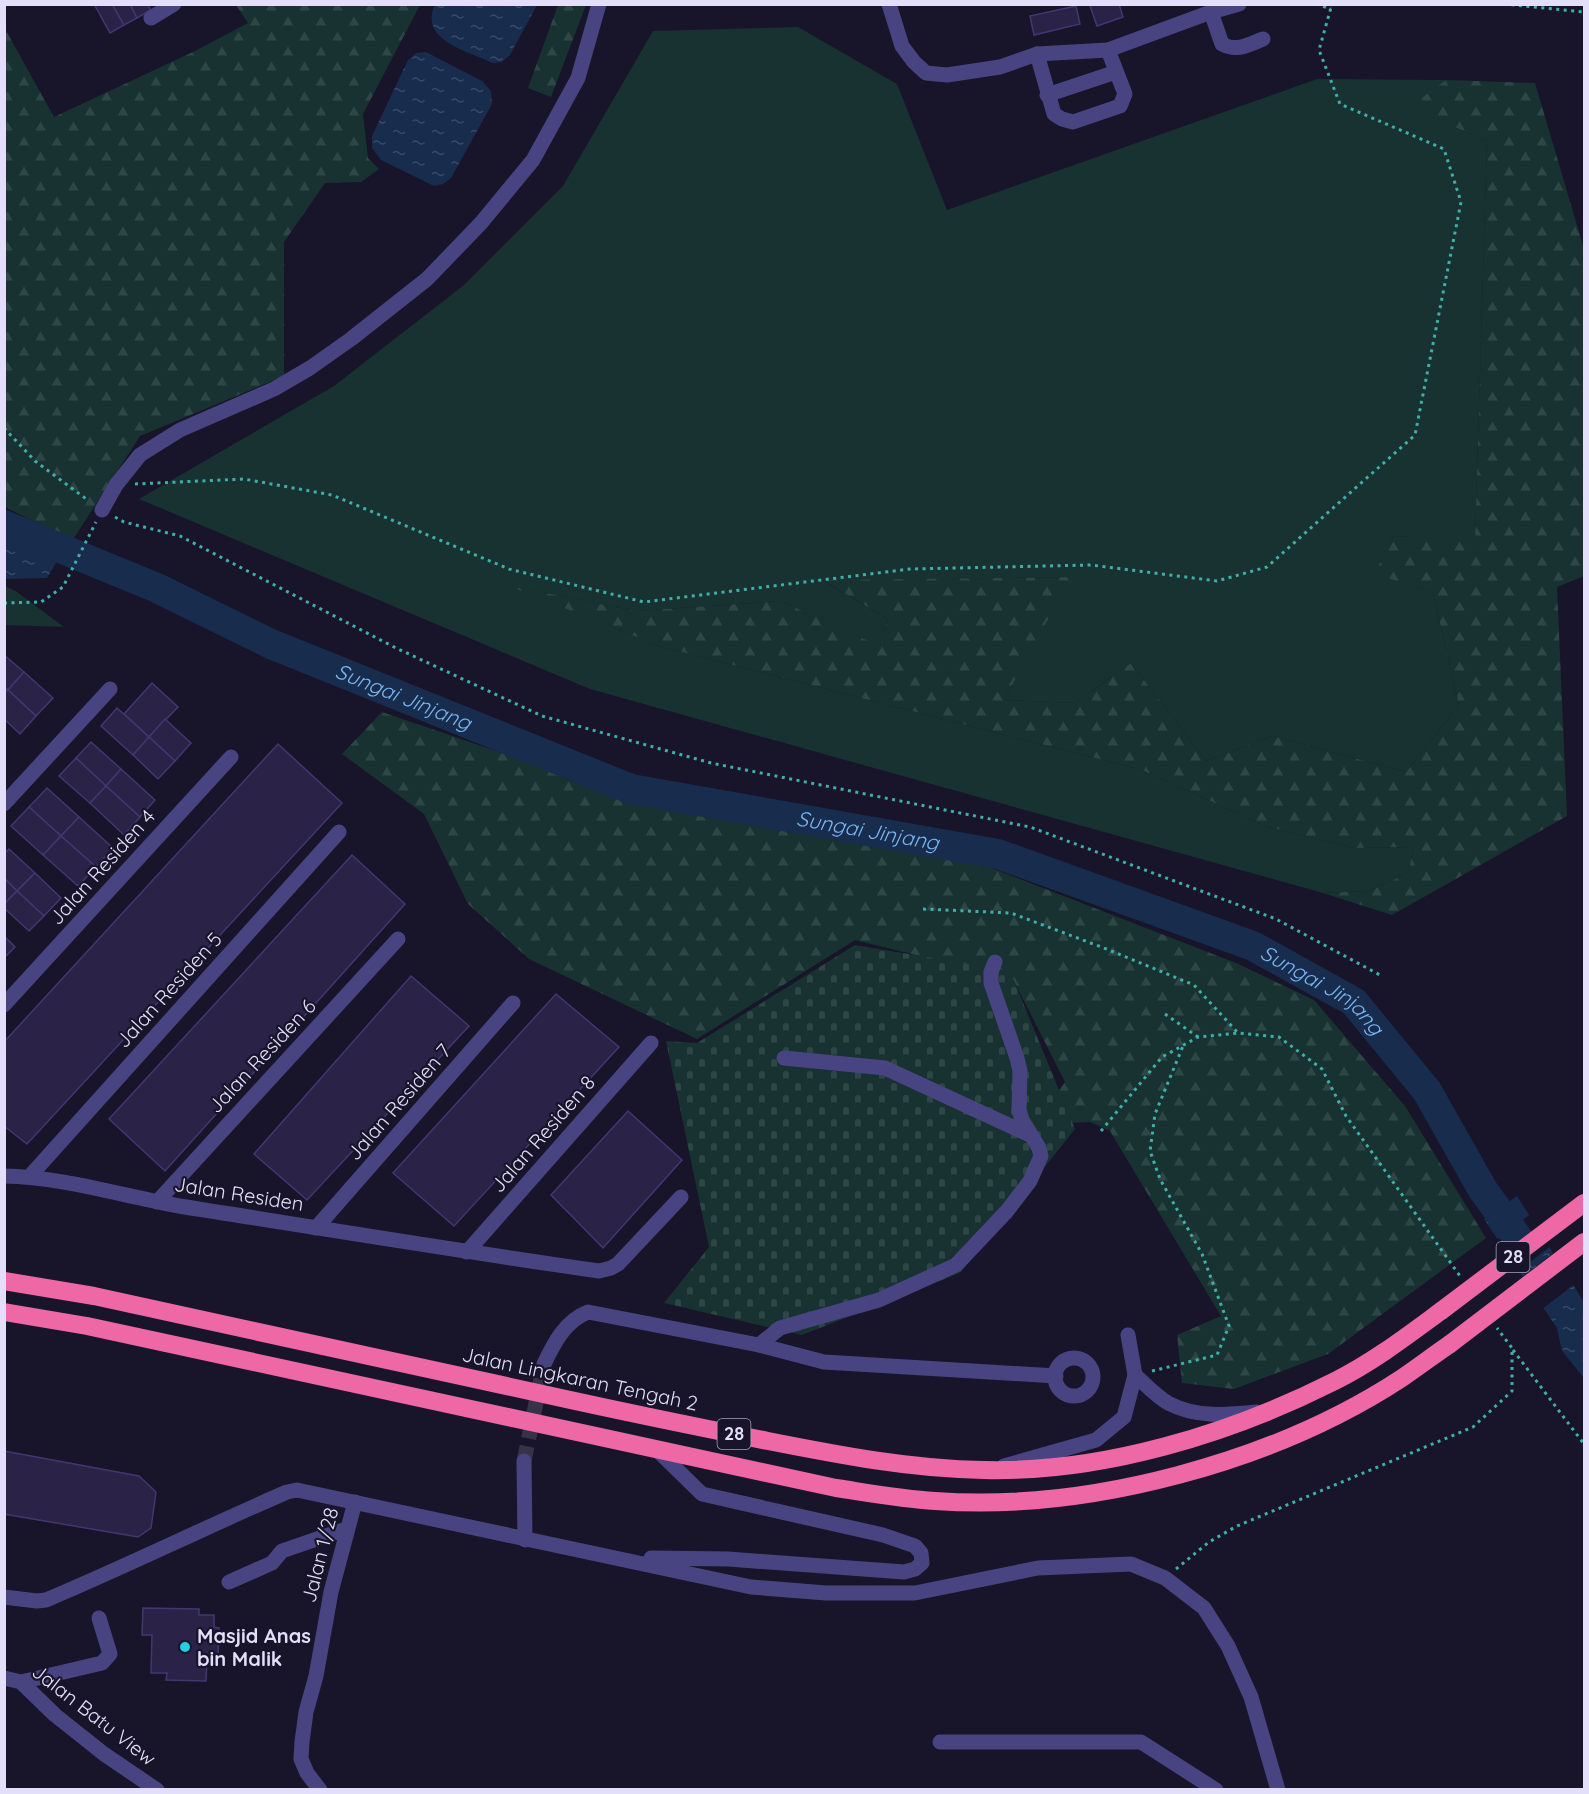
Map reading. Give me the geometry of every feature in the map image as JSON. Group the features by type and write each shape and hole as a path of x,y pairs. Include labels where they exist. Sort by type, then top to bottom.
{"highway":[{"name":"Jalan Lingkaran Tengah 2","path":"6,1280 94,1296 665,1421 841,1455 937,1468 987,1471 1046,1468 1157,1450 1213,1432 1337,1380 1384,1352 1584,1203"},
{"name":"28","path":"4,1311 87,1326 836,1488 936,1501 1049,1499 1107,1491 1212,1465 1258,1449 1353,1406 1401,1379 1584,1242"}],"street":[{"path":"151,18 174,4"},
{"path":"102,510 116,485 140,455 180,430 283,384 351,339 427,279 481,223 533,160 578,78 599,4"},
{"path":"889,4 902,46 926,74 946,75 1000,67 1037,54 1108,50 1239,4"},
{"path":"1211,12 1222,44 1230,49 1238,49 1263,39"},
{"path":"1037,54 1054,114 1073,122 1120,105 1125,94 1108,50"},
{"path":"1047,95 1116,72"},
{"path":"4,804 110,689"},
{"name":"Jalan Residen 4","path":"4,1005 231,757"},
{"name":"Jalan Residen 5","path":"30,1176 339,832"},
{"name":"Jalan Residen 6","path":"157,1202 398,939"},
{"path":"759,1345 780,1328 879,1300 956,1265 1007,1211 1030,1181 1041,1156 1019,1110 1020,1071 991,983 991,972 995,962"},
{"name":"Jalan Residen 7","path":"316,1228 513,1003"},
{"name":"Jalan Residen 8","path":"467,1252 651,1043"},
{"path":"783,1058 885,1068 1030,1135"},
{"name":"Jalan Residen","path":"4,1176 30,1176 157,1202 598,1271 618,1264 681,1197"},
{"path":"544,1364 560,1335 577,1317 588,1312 759,1345 824,1362 1056,1376"},
{"path":"987,1471 1096,1440 1124,1417 1135,1375 1128,1335"},
{"path":"1135,1375 1166,1402 1184,1409 1210,1415 1268,1410"},
{"path":"618,1558 728,1559 904,1572 915,1569 922,1563 921,1553 915,1546 883,1535 702,1494 657,1450"},
{"path":"524,1461 525,1540"},
{"path":"4,1597 46,1600 114,1571 211,1524 287,1492 306,1491 751,1587 826,1593 915,1593 1038,1568 1131,1564 1165,1578 1204,1608 1228,1646 1251,1697 1278,1790"},
{"name":"Jalan 1/28","path":"320,1790 307,1773 301,1759 302,1742 306,1712 316,1676 332,1592 346,1529 355,1502"},
{"path":"230,1582 272,1563 282,1551 346,1529"},
{"path":"21,1682 102,1663 106,1660 110,1654 99,1618"},
{"name":"Jalan Batu View","path":"4,1678 21,1682 104,1754 157,1790"},
{"path":"940,1742 1141,1742 1216,1790"}],"path":[{"path":"1275,4 1286,4"},
{"path":"116,485 244,479 332,495 509,569 644,602 910,569 1091,565 1217,581 1267,567 1415,435 1461,202 1444,149 1340,104 1319,50 1331,7 1316,4"},
{"path":"1504,4 1584,12"},
{"path":"4,428 35,461 102,510 124,522 180,536 396,648 542,716 711,763 1030,827 1276,919 1380,975"},
{"path":"4,603 41,602 63,587 102,510"},
{"path":"923,909 1011,913 1104,948 1194,985 1238,1033"},
{"path":"1165,1014 1198,1037"},
{"path":"1101,1131 1162,1057 1184,1044 1198,1037 1238,1033 1279,1037 1322,1069 1346,1116 1463,1281"},
{"path":"1135,1375 1217,1355 1229,1326 1202,1254 1160,1179 1150,1151 1155,1114 1184,1044"},
{"path":"1491,1319 1584,1444"},
{"path":"1165,1578 1209,1542 1237,1526 1473,1426 1512,1391 1512,1348"}],"green space":[{"path":"236,5 420,5 363,114 368,158 379,169 361,182 325,183 284,242 284,376 140,436 72,541 5,507 4,27 54,117 195,51 248,23"},
{"path":"558,5 586,5 551,97 528,88"},
{"path":"798,27 897,84 947,210 1317,79 1446,80 1410,107 1487,141 1475,540 1393,536 1376,574 1433,593 1459,705 1406,772 1273,736 1206,761 1131,663 1075,703 1004,700 1070,577 823,581 888,619 879,647 781,601 635,611 511,586 659,646 1142,770 1265,826 1354,848 1414,847 1408,873 1369,891 1323,893 590,689 139,499 334,386 464,285 563,186 653,31"},
{"path":"1446,80 1535,83 1584,249 1584,576 1557,587 1567,816 1392,915 1323,893 1369,891 1408,873 1414,847 1354,848 1265,826 1142,770 659,646 507,585 635,611 781,601 879,646 888,619 822,580 1071,577 1004,700 1075,703 1131,663 1206,761 1273,736 1406,772 1459,705 1433,593 1375,574 1393,536 1475,539 1487,141 1409,107"},
{"path":"5,586 17,592 64,627 5,625"},
{"path":"382,712 610,790 846,836 943,849 1236,963 1314,1000 1405,1106 1486,1238 1328,1354 1234,1389 1182,1383 1177,1335 1221,1316 1110,1131 1090,1122 1067,1123 1032,1130 1065,1082 1013,979 855,940 697,1039 529,959 468,904 424,814 342,754"},
{"path":"855,945 1010,971 1075,1129 960,1273 802,1335 664,1303 709,1247 666,1041 697,1043"}],"water":[{"path":"435,4 537,5 510,55 502,62 493,63 459,49 439,36 433,27 432,17"},
{"path":"426,52 482,81 491,91 492,104 451,178 443,184 434,186 381,160 372,148 372,136 408,60 416,53"},
{"path":"4,516 66,546 47,578 5,579"},
{"path":"1517,1196 1584,1302 1584,1378 1562,1351 1557,1328 1484,1219"}],"pier":[{"path":"1532,1213 1552,1245 1516,1273 1495,1241"},
{"path":"1556,1251 1576,1283 1541,1310 1520,1279"}],"building":[{"path":"94,4 112,4 124,25 110,33"},
{"path":"112,4 130,4 137,18 124,25"},
{"path":"130,4 147,4 151,10 137,18"},
{"path":"1119,4 1123,17 1097,26 1090,6"},
{"path":"1076,6 1080,24 1034,35 1030,16"},
{"path":"4,655 24,672 8,690 4,687"},
{"path":"24,672 53,698 36,716 8,690"},
{"path":"152,683 178,707 149,737 124,714"},
{"path":"8,690 36,716 20,734 4,719 4,693"},
{"path":"117,708 149,737 133,755 101,726"},
{"path":"165,719 191,743 175,761 149,737"},
{"path":"149,737 175,761 158,779 133,755"},
{"path":"91,742 121,769 106,786 76,758"},
{"path":"278,744 342,803 27,1144 4,1126 4,1042"},
{"path":"76,758 106,786 90,803 59,776"},
{"path":"121,769 155,800 140,817 106,786"},
{"path":"106,786 140,817 124,835 90,803"},
{"path":"47,788 79,817 61,836 29,807"},
{"path":"29,807 61,836 43,855 11,826"},
{"path":"79,817 113,848 96,867 61,836"},
{"path":"61,836 96,867 78,886 43,855"},
{"path":"9,849 35,873 17,891 4,878 4,854"},
{"path":"352,855 405,904 165,1171 109,1119"},
{"path":"35,873 61,898 44,916 17,891"},
{"path":"4,878 17,891 4,904"},
{"path":"17,891 44,916 29,931 4,908 4,904"},
{"path":"4,936 15,947 4,958"},
{"path":"411,976 469,1026 307,1200 254,1154"},
{"path":"556,994 619,1047 454,1226 393,1173"},
{"path":"628,1111 682,1160 603,1248 551,1195"},
{"path":"4,1451 139,1476 156,1492 151,1528 138,1537 4,1514"},
{"name":"Masjid Anas bin Malik","path":"143,1608 199,1609 199,1615 214,1615 214,1627 219,1628 218,1658 207,1658 206,1681 166,1680 167,1673 151,1673 152,1635 142,1635"}],"waterway":[{"name":"Sungai Jinjang","path":"4,525 157,588 271,644 631,789 998,854 1253,946 1354,1002 1427,1091 1483,1190 1520,1241"}],"tunnel":[{"path":"524,1461 544,1364"}],"place":[{"name":"Masjid Anas bin Malik","path":"185,1647"}]}
